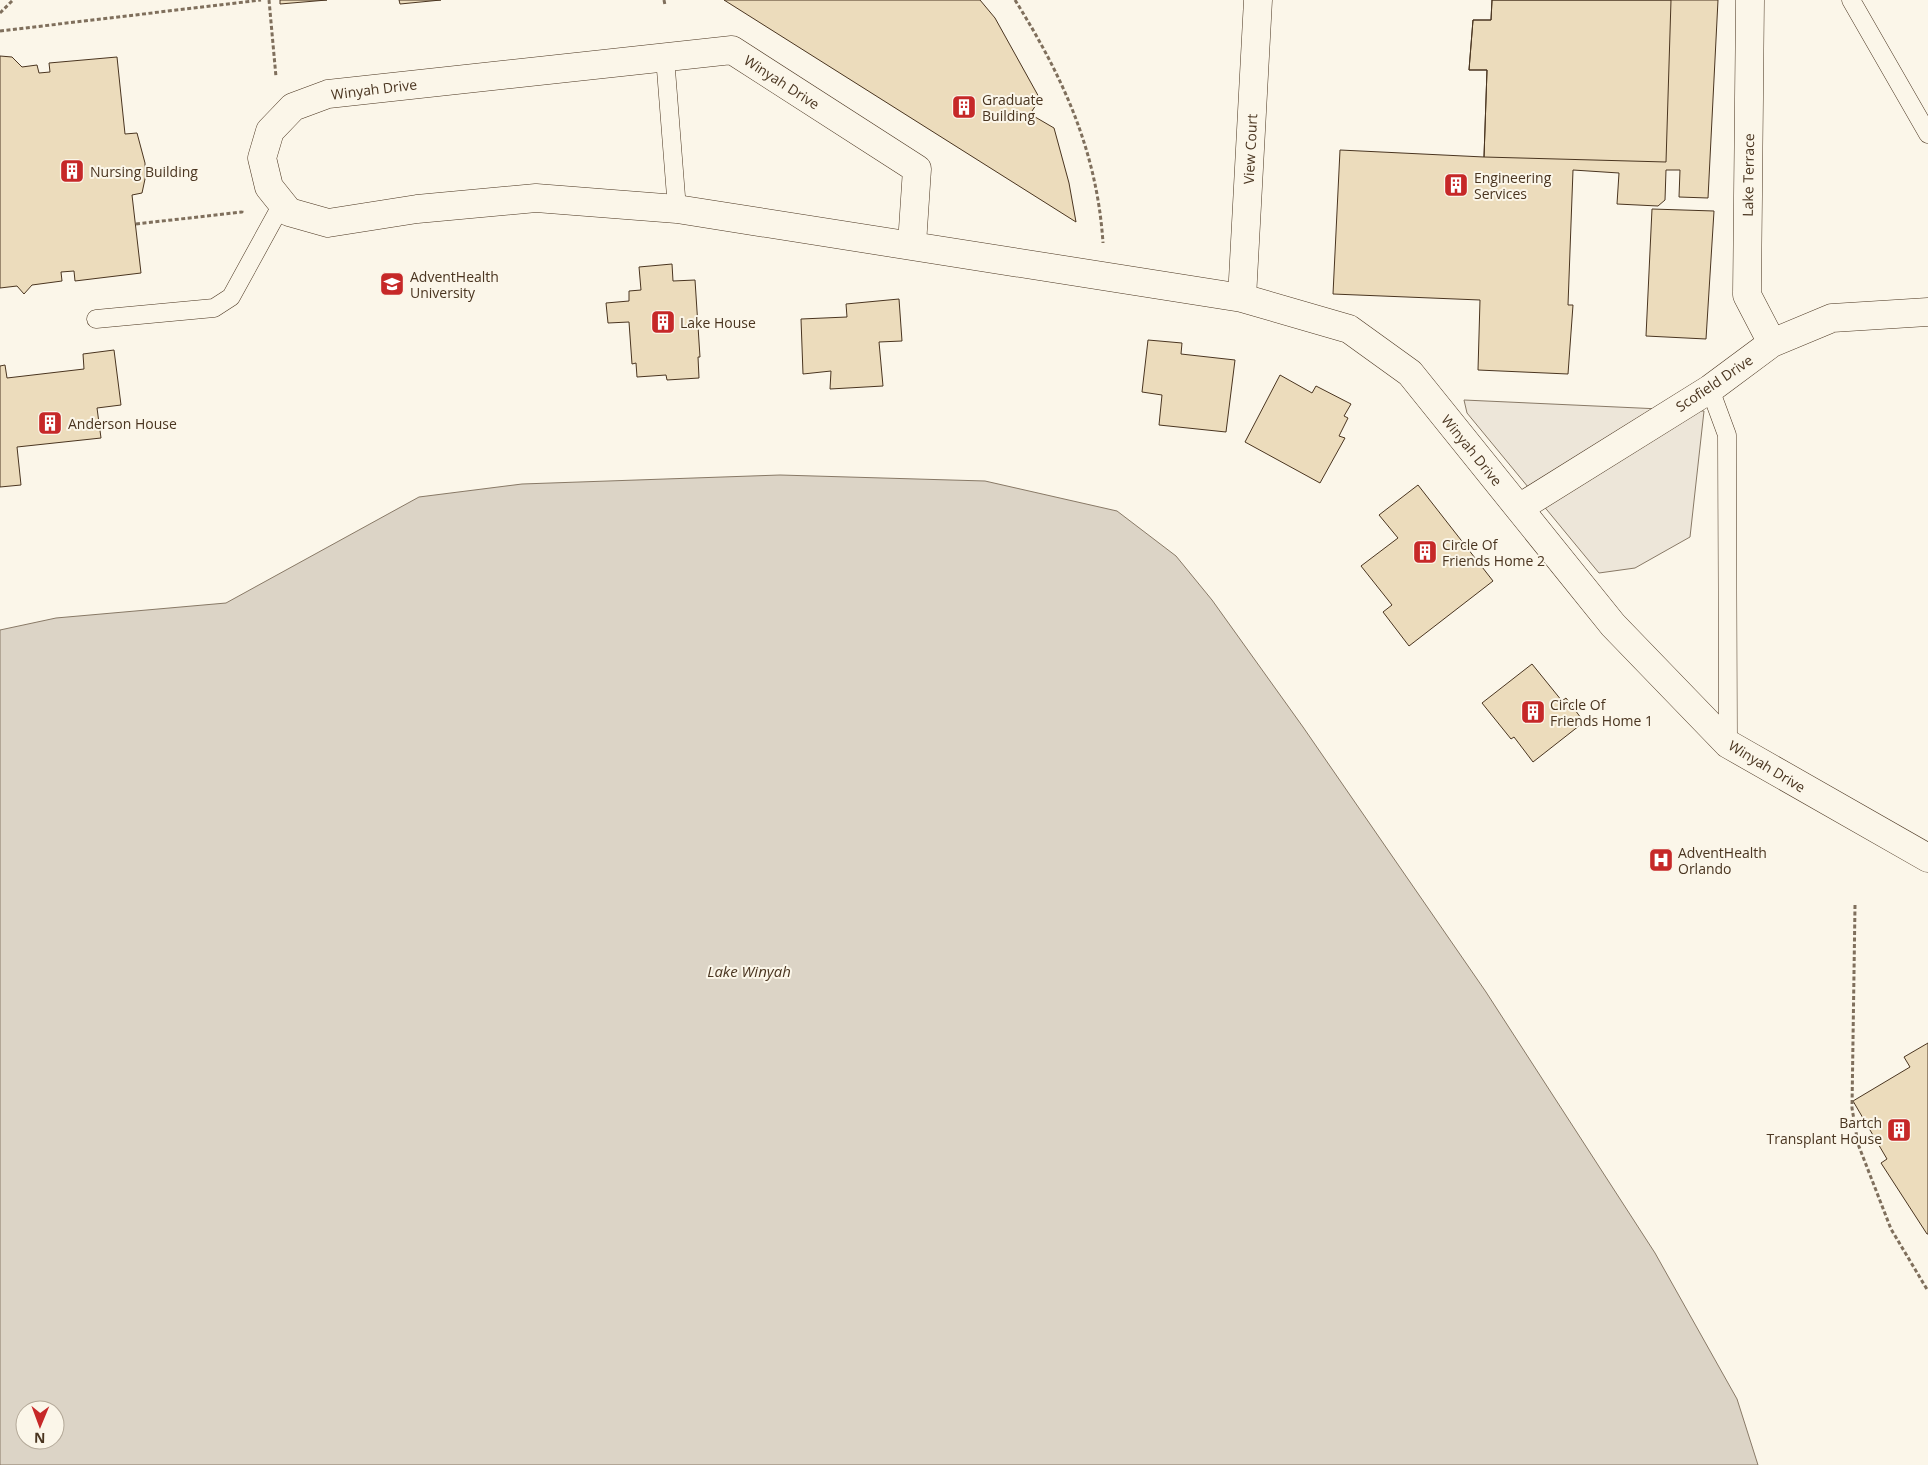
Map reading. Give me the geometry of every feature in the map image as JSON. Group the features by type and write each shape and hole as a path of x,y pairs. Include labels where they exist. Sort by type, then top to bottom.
{"street":[{"name":"View Court","path":"1242,298 1258,0"},
{"name":"Lake Terrace","path":"1750,0 1747,295 1772,343"},
{"name":"Winyah Drive","path":"912,244 917,168 732,50 328,94 293,107 270,131 262,158 269,187 289,212 328,222 417,209 536,198 677,209 912,244 1242,298 1349,329 1410,372 1614,625 1728,744 1928,858"},
{"name":"Scofield Drive","path":"1519,508 1710,389 1772,343 1832,318 1928,312"}],"lane":[{"path":"1851,0 1928,134"},
{"path":"665,57 677,209"},
{"path":"96,319 214,308 226,301 232,297 245,276 282,204"},
{"path":"1710,389 1727,435 1728,744"}],"path":[{"path":"0,13 13,0"},
{"path":"0,31 261,0"},
{"path":"664,0 665,5"},
{"path":"1014,0 1044,47 1071,102 1087,150 1101,212 1104,252"},
{"path":"1855,905 1852,1108 1858,1144 1891,1229 1928,1291"}],"shaded area":[{"path":"1464,400 1704,411 1690,537 1635,568 1599,573 1467,413"}],"water":[{"name":"Lake Winyah","path":"780,475 985,481 1117,511 1176,556 1212,600 1303,727 1486,992 1655,1253 1737,1399 1758,1465 0,1465 0,630 56,618 226,603 419,497 522,484"}],"building":[{"path":"280,0 327,0 280,4"},
{"path":"399,0 441,0 400,4"},
{"name":"Graduate Building","path":"724,0 980,0 995,18 1040,99 1030,114 1054,128 1069,183 1076,222"},
{"name":"Engineering Services","path":"1492,0 1718,0 1708,198 1679,197 1680,170 1666,170 1665,200 1658,206 1617,204 1619,173 1573,170 1568,305 1573,305 1568,374 1478,370 1480,300 1333,294 1340,150 1484,157 1487,70 1469,70 1473,20 1491,20"},
{"path":"1492,0 1671,0 1666,162 1484,157 1487,70 1469,70 1473,20 1491,20"},
{"name":"Nursing Building","path":"0,56 12,57 22,67 37,65 39,73 50,72 49,63 117,57 125,134 137,133 145,163 145,179 142,193 132,195 141,273 75,281 74,271 61,272 62,281 32,285 24,294 17,286 0,288"},
{"path":"1652,209 1714,211 1706,339 1646,336"},
{"name":"Lake House","path":"672,264 673,281 695,280 700,357 698,357 699,378 667,380 666,375 637,377 636,363 632,364 629,322 608,323 606,303 629,301 629,291 641,290 639,267"},
{"path":"899,299 902,341 879,342 883,386 830,389 831,371 803,374 801,319 847,317 846,304"},
{"path":"1148,340 1182,343 1181,354 1235,360 1226,432 1159,425 1162,395 1142,392"},
{"name":"Anderson House","path":"114,350 121,405 97,408 101,438 17,447 21,485 0,487 0,366 5,365 7,378 84,369 83,354"},
{"path":"1280,375 1312,393 1316,386 1351,404 1344,416 1348,418 1339,436 1345,438 1320,483 1245,442"},
{"name":"Circle Of Friends Home 2","path":"1418,485 1493,581 1409,646 1383,612 1392,605 1361,566 1398,538 1379,515"},
{"name":"Circle Of Friends Home 1","path":"1532,664 1562,701 1566,698 1584,722 1533,762 1514,737 1511,739 1482,703"},
{"name":"Bartch Transplant House","path":"1928,1043 1927,1234 1881,1163 1887,1159 1853,1101 1910,1067 1904,1057"}],"place":[{"name":"Graduate Building","path":"964,107"},
{"name":"Nursing Building","path":"72,171"},
{"name":"Engineering Services","path":"1456,185"},
{"name":"AdventHealth University","path":"392,284"},
{"name":"Lake House","path":"663,322"},
{"name":"Anderson House","path":"50,423"},
{"name":"Circle Of Friends Home 2","path":"1425,552"},
{"name":"Circle Of Friends Home 1","path":"1533,712"},
{"name":"AdventHealth Orlando","path":"1661,860"},
{"name":"Bartch Transplant House","path":"1899,1130"}]}
